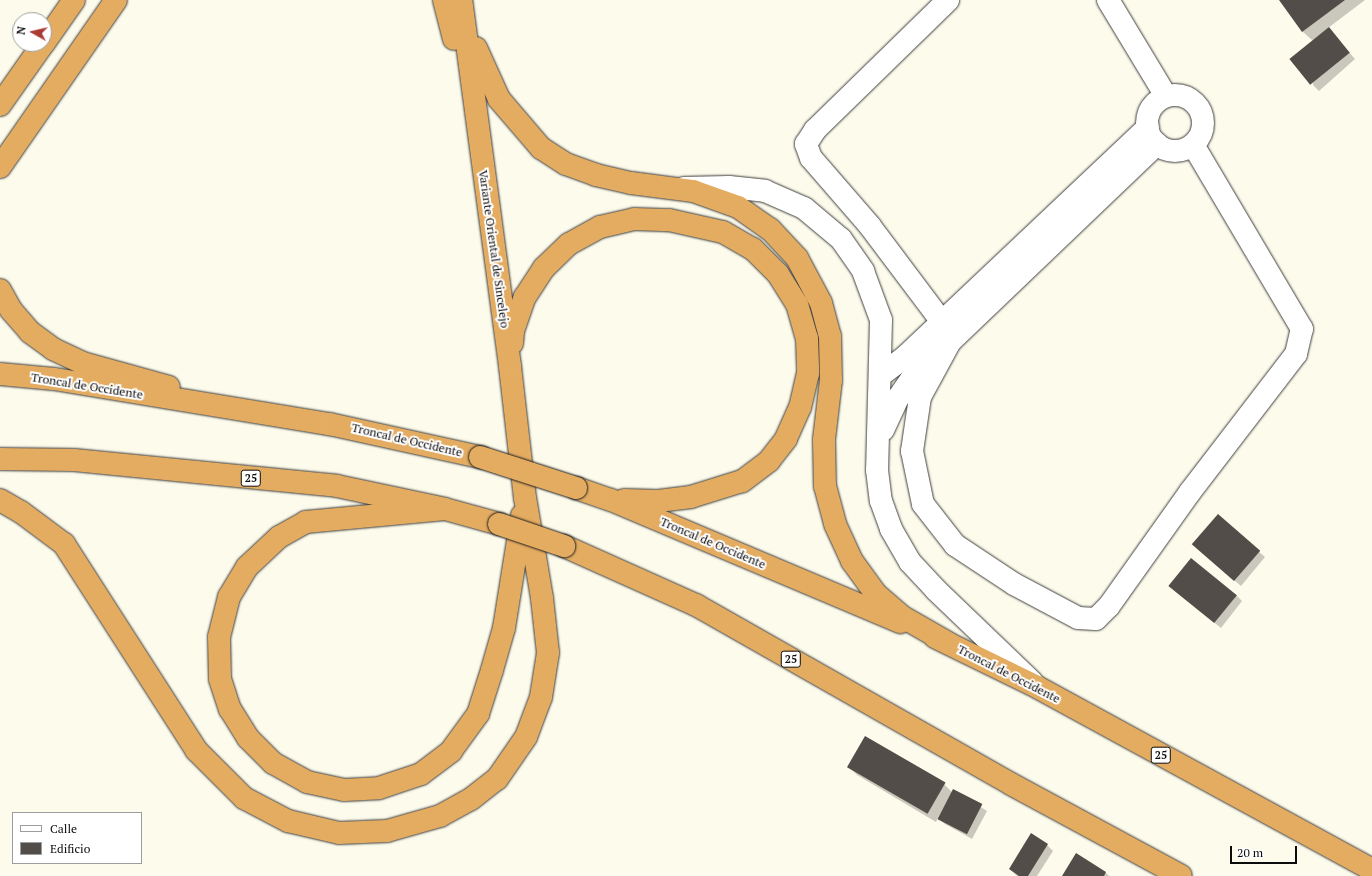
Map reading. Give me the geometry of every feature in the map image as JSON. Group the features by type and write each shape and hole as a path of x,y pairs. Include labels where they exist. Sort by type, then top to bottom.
{"highway":[{"path":"52,32 74,0"},
{"path":"0,167 116,0"},
{"path":"444,0 477,127"},
{"name":"Variante Oriental de Sincelejo","path":"461,0 510,366 525,498"},
{"path":"464,0 471,35 495,93 519,125 542,148 566,164 596,175 693,192 738,207 770,229 797,258 821,303 830,336 831,380 824,440 825,486 835,524 852,561 876,594 900,616 948,643"},
{"path":"0,105 38,52"},
{"path":"510,366 513,330 524,297 544,268 569,244 600,227 634,219 670,220 723,232 753,249 778,274 796,304 807,338 808,373 800,407 786,439 769,461 742,481 691,497 656,501 611,500"},
{"path":"0,290 11,310 30,332 53,349 83,363 162,384 231,409"},
{"name":"Troncal de Occidente","path":"0,374 54,379 330,424 480,457 611,500 948,643 1037,687 1372,870"},
{"name":"25","path":"0,459 74,460 337,486 445,509 499,524 564,546 696,605 1011,784 1181,876"},
{"path":"0,500 21,512 64,544 196,750 244,798 288,821 339,833 387,831 440,816 471,799 497,779 526,737 541,697 548,653 542,598 525,498"},
{"path":"445,509 306,522 279,537 246,567 229,597 219,637 220,679 230,709 248,738 274,763 308,782 344,790 379,788 421,774 451,751 478,714 500,642 525,498"}],"street":[{"path":"946,331 870,226 811,158 806,144 815,130 948,0"},
{"path":"1108,0 1166,96"},
{"path":"881,375 946,331 1152,136 1151,108 1166,96 1185,96 1200,109 1203,128 1193,145 1175,151 1152,136"},
{"path":"946,331 920,397 912,451 923,504 955,545 1014,584 1078,618 1096,619 1109,606 1190,492 1296,354 1302,329 1193,145"},
{"path":"672,189 729,187 765,191 804,208 841,239 863,272 881,320 881,375 877,470 881,501 891,529 910,562 1037,687"},
{"path":"878,443 898,398 946,331"}],"building":[{"path":"1279,0 1345,0 1302,32"},
{"path":"1329,27 1350,53 1310,85 1289,59"},
{"path":"1218,514 1260,551 1234,581 1192,544"},
{"path":"1191,558 1237,595 1214,623 1168,586"},
{"path":"865,736 946,782 928,814 847,767"},
{"path":"953,789 982,804 967,834 938,819"},
{"path":"1031,833 1048,844 1028,876 1019,876 1009,869"},
{"path":"1076,853 1106,872 1104,876 1062,876"}]}
